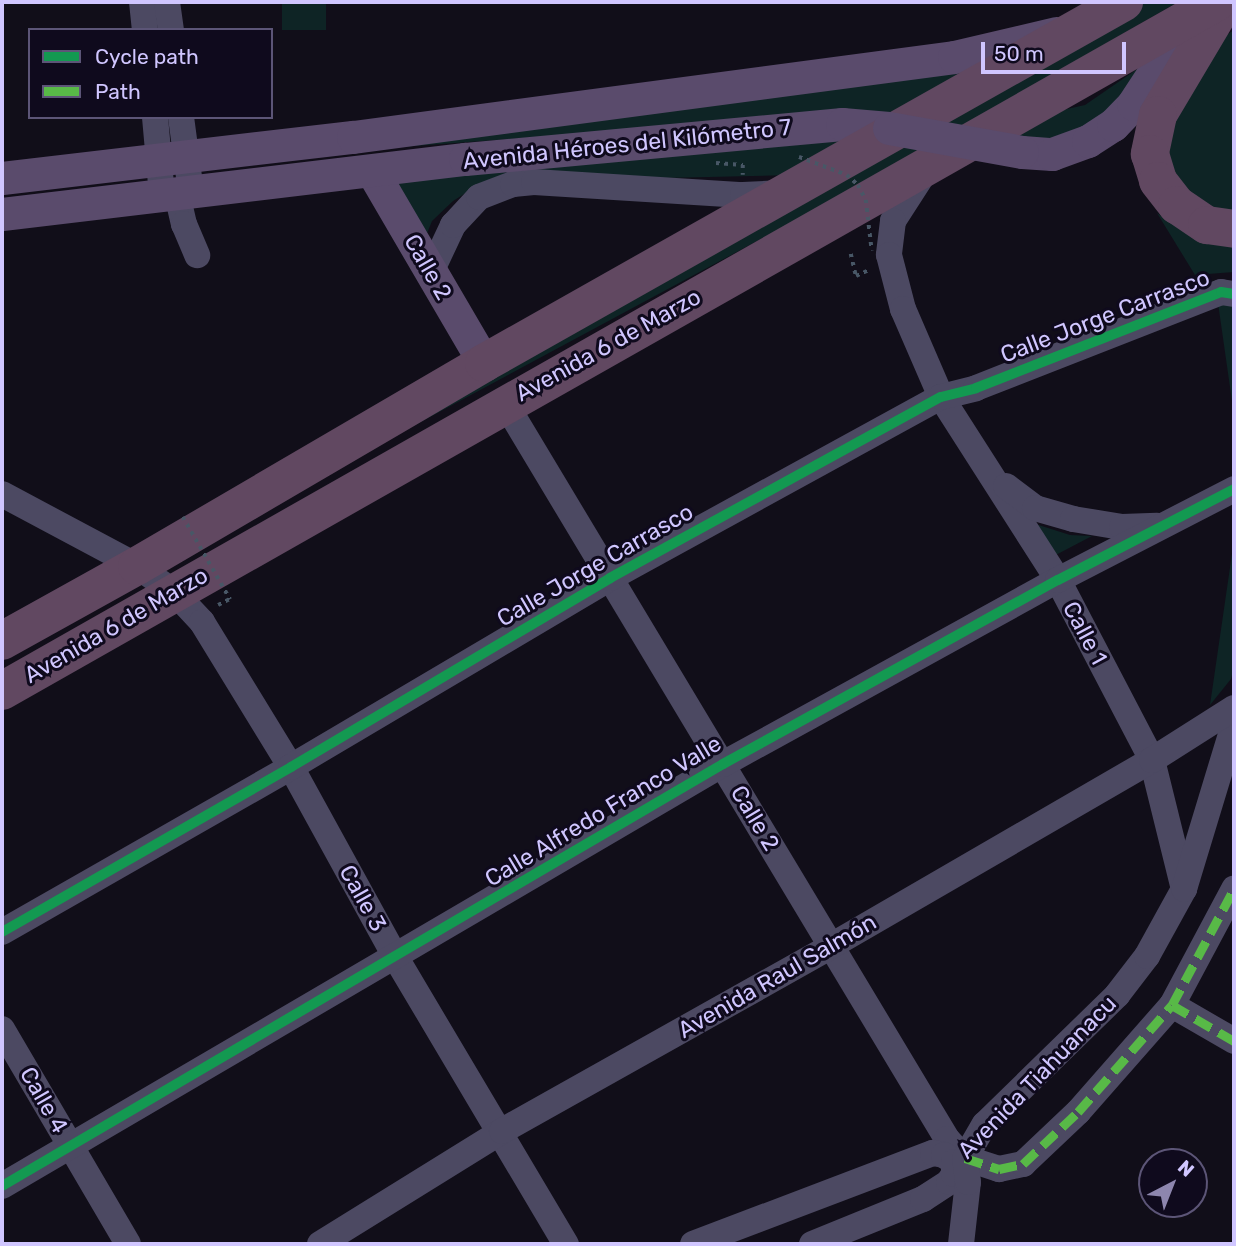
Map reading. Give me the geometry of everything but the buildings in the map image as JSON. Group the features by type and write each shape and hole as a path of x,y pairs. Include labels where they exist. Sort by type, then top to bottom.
{"highway":[{"path":"1225,2 1158,115 1150,154 1158,181 1177,205 1207,225 1234,229"},
{"name":"Avenida 6 de Marzo","path":"2,691 1203,9"},
{"name":"Avenida 6 de Marzo","path":"2,641 137,566 484,363 794,174 1109,10"}],"main road":[{"name":"Avenida Héroes del Kilómetro 7","path":"2,214 372,171 819,125 890,128 1022,152 1052,154 1088,141 1113,125 1133,104 1203,9"},
{"name":"Avenida Héroes del Kilómetro 7","path":"2,178 954,57 1109,10"},
{"name":"Calle 2","path":"372,171 484,363"}],"street":[{"path":"142,2 145,28"},
{"path":"167,2 171,28"},
{"path":"156,119 172,158 184,224 197,255"},
{"path":"172,158 181,119"},
{"name":"Calle 1","path":"933,161 893,220 888,255 903,309 941,397 1058,580 1152,760 1184,889"},
{"path":"431,272 453,225 479,197 513,184 534,182 743,195 794,174"},
{"name":"Calle Jorge Carrasco","path":"2,932 290,767 610,578 941,397 975,388 1221,292 1234,293"},
{"name":"Calle 2","path":"505,403 960,1160"},
{"path":"990,474 1035,508 1073,519 1122,527 1163,526"},
{"name":"Calle Alfredo Franco Valle","path":"2,1186 396,958 723,764 1058,580 1234,489"},
{"name":"Calle 3","path":"2,494 137,566 174,592 202,622 290,767 396,958 502,1131 566,1244"},
{"name":"Avenida Raul Salmón","path":"320,1244 502,1131 831,946 1152,760 1234,708"},
{"name":"Avenida Tiahuanacu","path":"812,1244 923,1199 949,1182 960,1160 985,1124 1117,995 1167,924 1184,889 1234,724"},
{"path":"960,1160 999,1169 1023,1164 1113,1075 1172,1004 1234,889"},
{"path":"1172,1004 1234,1041"},
{"name":"Calle 4","path":"2,1029 128,1244"},
{"name":"Avenida Tiahuanacu","path":"693,1244 933,1153 960,1160"},
{"path":"960,1160 968,1182 961,1244"}],"path":[{"path":"794,174 847,175 858,185 866,200 872,251"},
{"path":"850,254 856,276 876,268"},
{"path":"183,517 230,599 219,606"}],"green space":[{"path":"282,2 326,2 326,30 282,30"},
{"path":"1146,2 1178,2 839,197 389,439"},
{"path":"1234,30 1234,218 1214,216 1162,170 1177,97 1205,49"},
{"path":"1025,50 903,118 840,115 373,149"},
{"path":"1146,63 1114,111 1067,139 998,137 1040,115 1085,105"},
{"path":"876,135 794,175 483,182 453,201 432,221 422,246 385,182"},
{"path":"1157,213 1186,233 1234,244 1234,272 1195,275"},
{"path":"1217,296 1234,297 1234,415"},
{"path":"1026,521 1070,535 1092,536 1050,558"},
{"path":"1234,540 1234,668 1231,679 1210,705"}],"marked path":[{"path":"965,1158 999,1169 1023,1164 1078,1112 1172,1005 1234,889"},
{"path":"1172,1005 1234,1041"}],"cycle path":[{"path":"2,932 291,767 610,578 941,397 976,388 1221,292 1234,294"},
{"path":"2,1186 723,764 1058,580 1234,489"}]}
